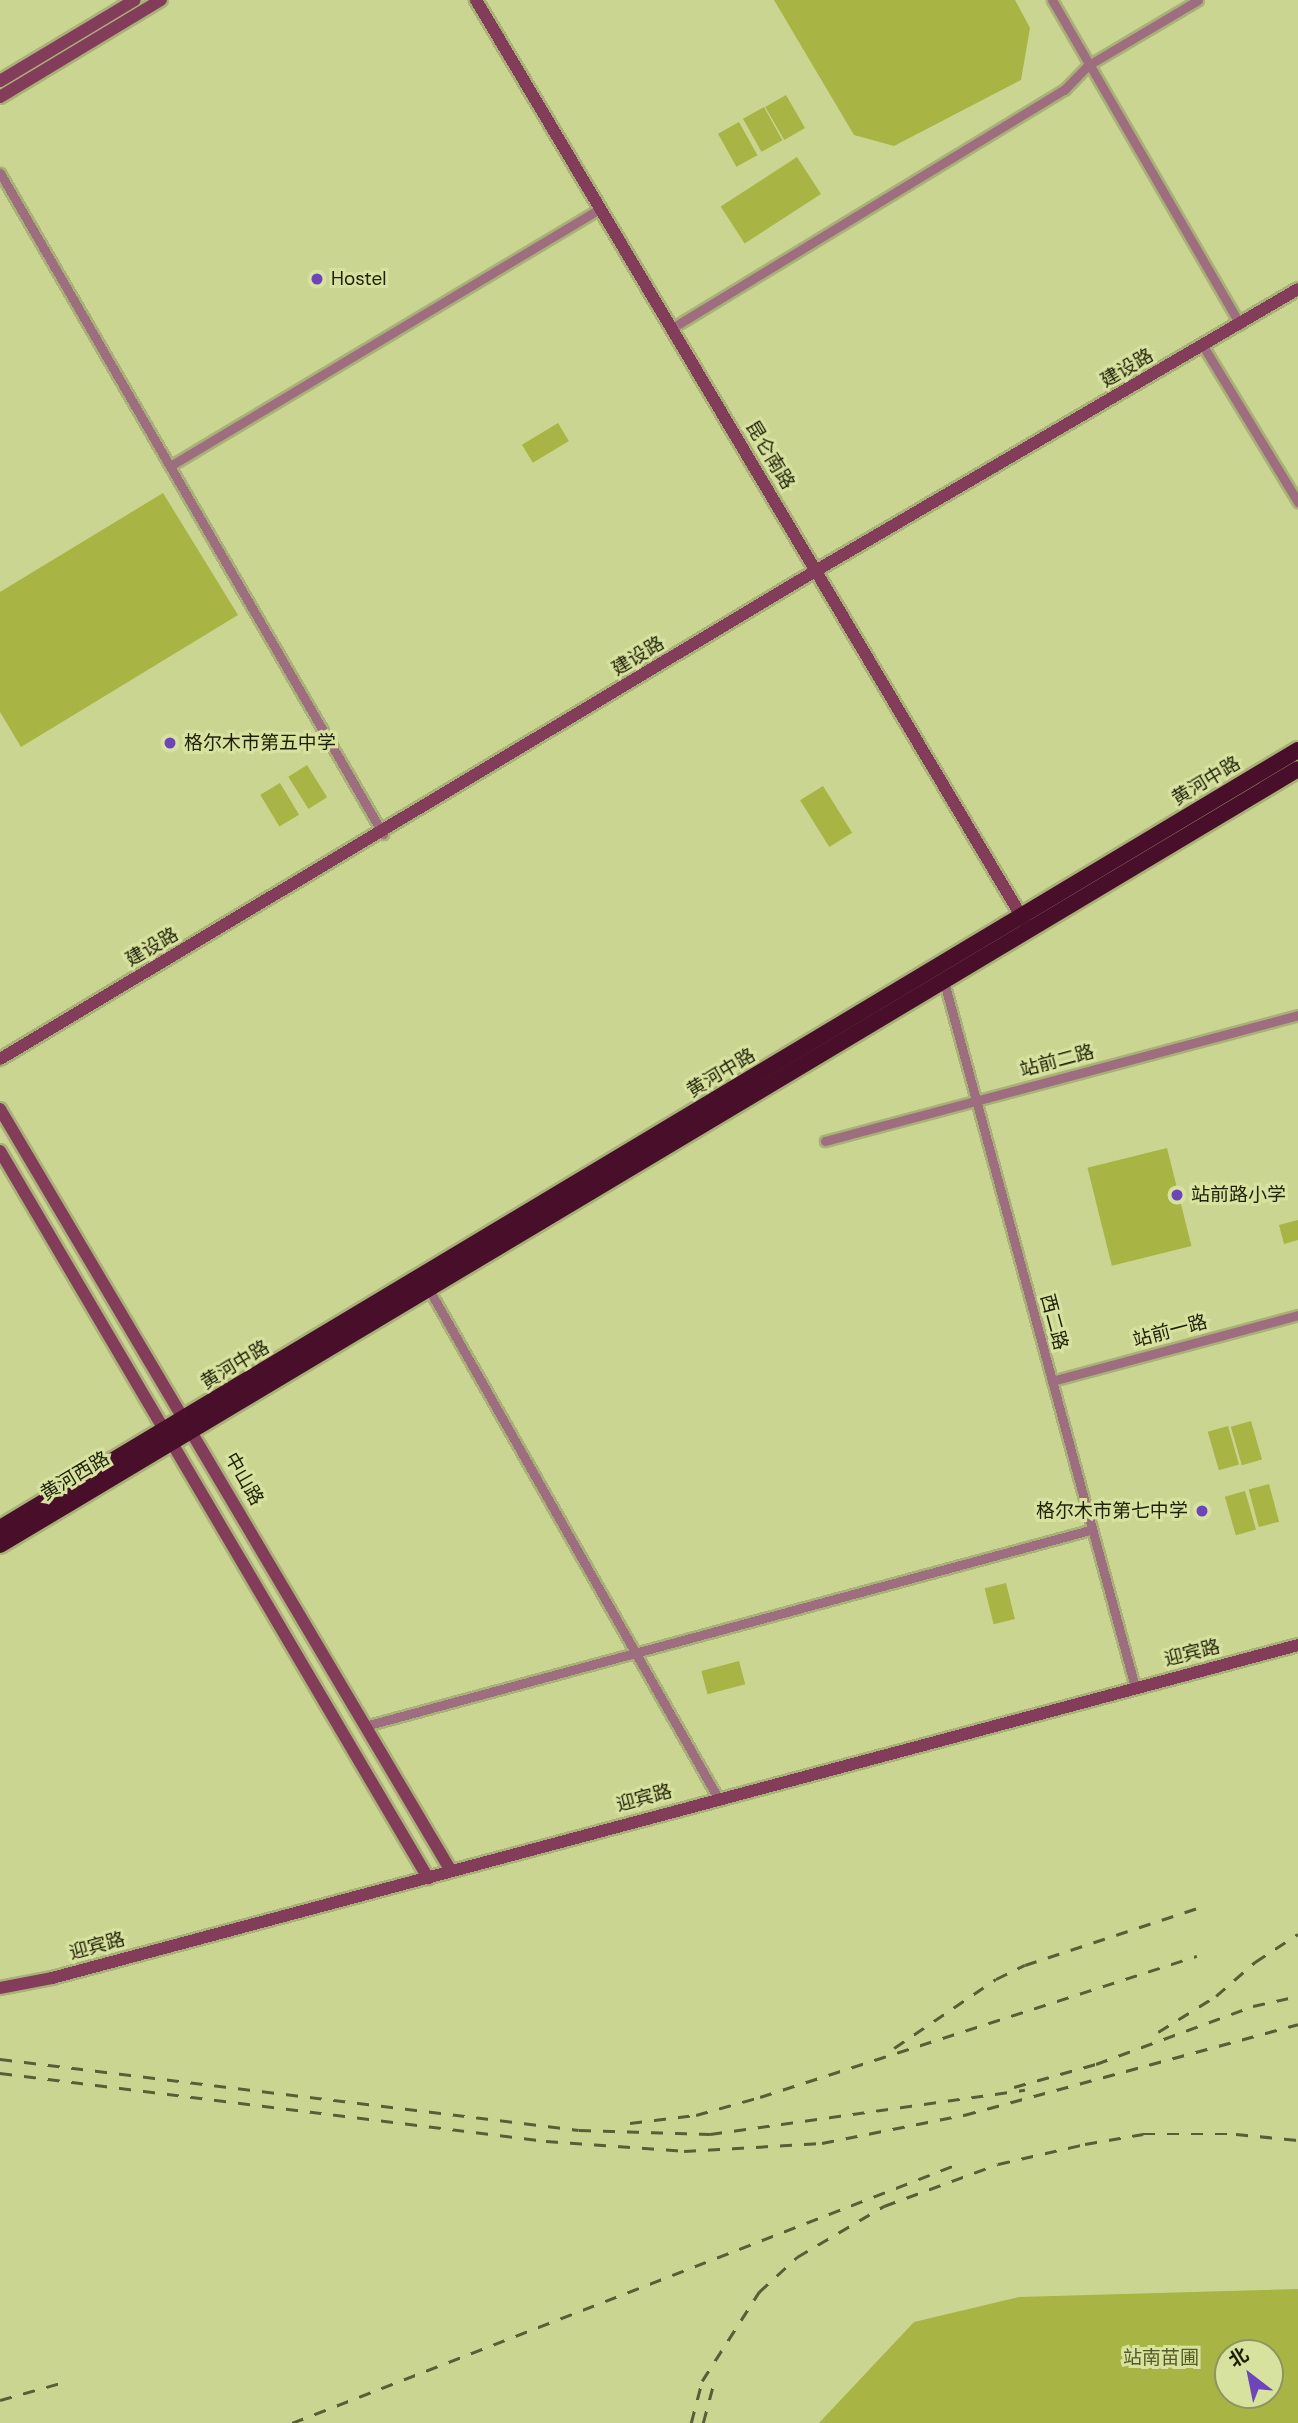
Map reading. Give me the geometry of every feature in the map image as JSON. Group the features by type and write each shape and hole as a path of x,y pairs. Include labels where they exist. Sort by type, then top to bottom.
{"highway":[{"name":"黄河中路","path":"1026,923 1298,750"},
{"name":"黄河中路","path":"167,1437 1026,923 1298,769"},
{"name":"黄河西路","path":"0,1528 167,1437"},
{"name":"黄河西路","path":"0,1545 167,1437"}],"main road":[{"path":"0,81 135,0"},
{"path":"0,97 161,0"},
{"name":"昆仑南路","path":"476,0 1026,923"},
{"name":"建设路","path":"0,1059 383,834 817,570 1298,289"},
{"name":"中山路","path":"0,1110 451,1871"},
{"path":"0,1151 428,1878"},
{"name":"迎宾路","path":"0,1988 428,1878 718,1798 1298,1645"}],"street":[{"path":"1052,0 1087,66 1240,324"},
{"path":"672,328 1064,90 1087,66 1198,0"},
{"path":"0,173 383,834"},
{"path":"170,466 601,208"},
{"path":"1203,346 1298,502"},
{"name":"西二路","path":"941,974 978,1100 1090,1530 1135,1687"},
{"name":"站前二路","path":"825,1141 1298,1015"},
{"path":"426,1284 718,1798"},
{"name":"站前一路","path":"1052,1381 1298,1315"},
{"path":"365,1726 636,1650 1090,1530"}],"green space":[{"path":"774,0 1015,0 1030,28 1021,80 894,146 854,135"},
{"path":"786,95 805,128 784,140 765,107"},
{"path":"764,107 782,140 761,152 743,119"},
{"path":"739,122 757,155 736,167 718,134"},
{"path":"797,157 821,194 745,243 721,207"},
{"path":"558,423 569,441 533,463 522,445"},
{"path":"163,493 238,615 21,747 0,712 0,592"},
{"path":"307,765 327,797 308,809 288,777"},
{"path":"280,783 299,815 279,827 260,795"},
{"path":"823,786 852,833 829,847 800,800"},
{"path":"1167,1148 1191,1246 1112,1266 1087,1168"},
{"path":"1298,1220 1298,1240 1284,1244 1279,1225"},
{"path":"1251,1421 1262,1459 1242,1465 1231,1427"},
{"path":"1228,1426 1239,1464 1219,1470 1208,1432"},
{"path":"1269,1484 1279,1522 1259,1527 1249,1489"},
{"path":"1245,1491 1256,1529 1236,1535 1225,1497"},
{"path":"1006,1583 1015,1619 994,1624 985,1588"},
{"path":"739,1661 745,1684 708,1694 701,1671"},
{"name":"站南苗圃","path":"1298,2289 1298,2423 819,2423 914,2322 1019,2297"}],"railway":[{"path":"894,2048 996,1979 1025,1965 1203,1906"},
{"path":"1158,2032 1216,1996 1255,1962 1298,1934"},
{"path":"630,2123 696,2115 760,2097 1197,1956"},
{"path":"1014,2087 1096,2064 1253,2006 1298,1996"},
{"path":"0,2073 546,2141 684,2151 822,2143 964,2115 1298,2024"},
{"path":"0,2059 579,2130 710,2134 1025,2090"},
{"path":"691,2423 702,2381 759,2292 797,2257 884,2206 998,2164 1143,2134 1236,2134 1298,2140"},
{"path":"292,2423 955,2165"},
{"path":"0,2400 64,2382"},
{"path":"703,2423 713,2385"}],"place":[{"name":"Hostel","path":"317,279"},
{"name":"格尔木市第五中学","path":"170,743"},
{"name":"站前路小学","path":"1177,1195"},
{"name":"格尔木市第七中学","path":"1202,1511"}]}
